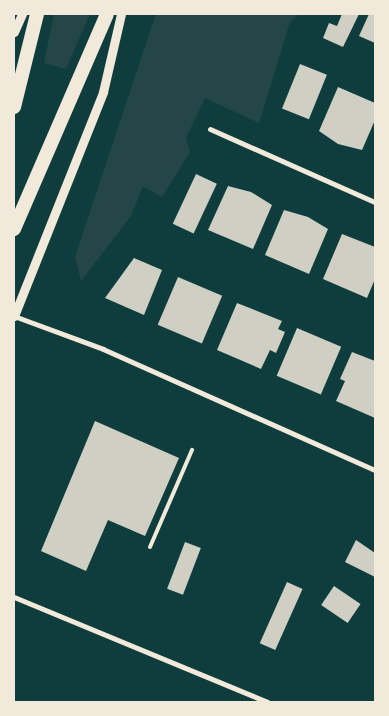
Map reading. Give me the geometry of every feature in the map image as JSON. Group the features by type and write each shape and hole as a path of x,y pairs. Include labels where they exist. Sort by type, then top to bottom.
{"highway":[{"path":"14,107 19,67 38,14"},
{"path":"14,229 107,14"}],"street":[{"path":"14,32 22,14"},
{"path":"121,14 103,92 14,316 112,353 375,470"},
{"path":"210,130 375,202"},
{"path":"14,598 267,702"}],"lane":[{"path":"150,547 192,450"}],"shaded area":[{"path":"54,14 90,14 66,69 44,63"},
{"path":"156,14 299,14 290,22 259,123 205,98 186,138 190,152 162,197 143,186 131,216 81,281 75,257"}],"building":[{"path":"342,14 359,14 343,47 323,38 329,23 337,26"},
{"path":"369,14 375,14 375,43 359,36"},
{"path":"300,64 327,75 309,119 282,109"},
{"path":"338,87 375,103 375,120 362,150 338,144 319,131"},
{"path":"196,174 217,184 194,234 173,224"},
{"path":"228,186 251,192 272,205 253,249 208,230"},
{"path":"284,210 308,217 328,229 309,274 265,255"},
{"path":"342,234 375,247 375,279 367,298 323,279"},
{"path":"134,258 162,270 144,315 105,298"},
{"path":"178,277 222,296 202,344 158,325"},
{"path":"237,303 282,321 278,329 285,332 276,353 270,350 261,369 217,350"},
{"path":"297,328 341,347 321,395 277,376"},
{"path":"352,352 375,361 375,418 336,401 345,381 340,379"},
{"path":"95,421 179,458 145,536 108,520 86,571 41,551"},
{"path":"356,540 375,553 375,577 345,562"},
{"path":"185,542 201,548 183,595 167,589"},
{"path":"287,582 303,589 275,650 260,643"},
{"path":"334,586 361,604 348,623 321,605"}]}
